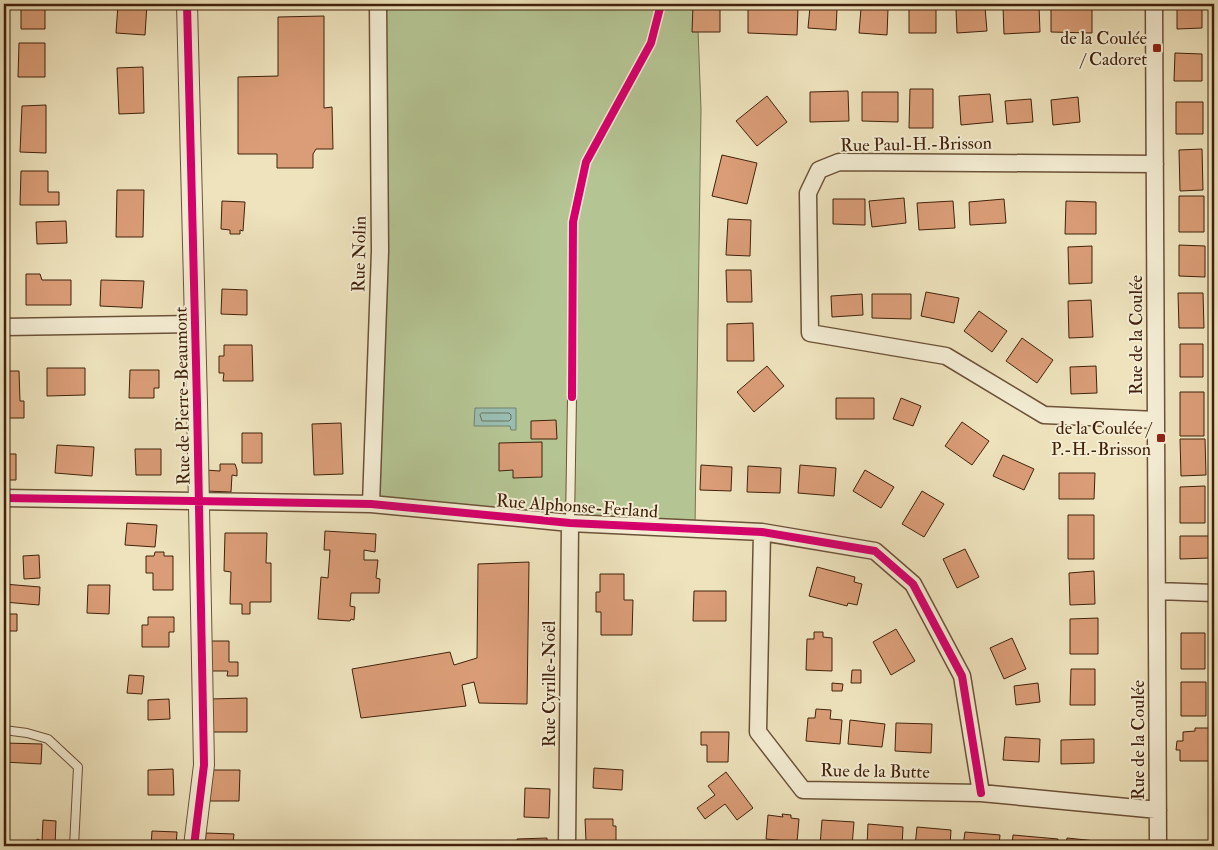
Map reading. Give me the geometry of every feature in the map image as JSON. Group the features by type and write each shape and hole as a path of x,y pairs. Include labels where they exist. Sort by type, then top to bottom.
{"street":[{"name":"Rue de Pierre-Beaumont","path":"188,4 204,765 194,845"},
{"name":"Rue Nolin","path":"371,504 380,251 378,4"},
{"name":"Rue de la Coulée","path":"1154,4 1158,846"},
{"name":"Rue Paul-H.-Brisson","path":"1155,164 839,162 819,170 808,193 810,333 946,356 1044,415 1156,420"},
{"path":"4,328 195,324"},
{"name":"Rue Alphonse-Ferland","path":"4,498 371,504 570,523 762,532 875,552 913,584 962,676 981,793"},
{"name":"Rue Cyrille-Noël","path":"568,846 570,523"},
{"name":"Rue de la Butte","path":"762,532 758,732 803,790 981,793 1158,810"},
{"path":"1157,591 1214,593"}],"lane":[{"path":"570,523 572,397"},
{"path":"4,730 28,733 48,739 78,767 74,846"}],"green space":[{"path":"378,4 697,4 701,109 695,528 371,504"}],"water":[{"path":"475,408 516,408 516,430 511,430 510,426 474,426"}],"building":[{"path":"21,4 45,4 45,29 21,29"},
{"path":"118,4 147,4 145,35 116,33"},
{"path":"909,4 936,4 936,33 909,33"},
{"path":"1177,4 1202,4 1202,28 1177,29"},
{"path":"1051,5 1092,6 1092,33 1051,32"},
{"path":"693,6 720,6 720,32 692,32"},
{"path":"1039,6 1040,32 1004,34 1003,7"},
{"path":"748,7 798,8 797,35 748,33"},
{"path":"810,7 837,9 836,30 808,28"},
{"path":"985,7 987,31 957,33 956,9"},
{"path":"861,8 888,9 887,35 859,33"},
{"path":"324,16 324,108 332,107 333,149 316,149 313,154 313,168 277,168 277,154 238,154 238,77 278,76 278,17"},
{"path":"19,43 45,43 45,77 18,77"},
{"path":"1175,53 1202,54 1202,81 1174,81"},
{"path":"143,67 144,113 119,114 117,68"},
{"path":"910,89 933,89 933,128 909,128"},
{"path":"848,91 849,121 810,122 810,92"},
{"path":"862,92 898,92 898,122 862,121"},
{"path":"990,94 993,122 961,125 959,96"},
{"path":"767,96 787,122 757,146 736,121"},
{"path":"1078,97 1080,122 1053,125 1051,100"},
{"path":"1031,99 1033,122 1007,124 1005,101"},
{"path":"1176,102 1203,102 1203,134 1176,134"},
{"path":"46,105 46,153 20,152 22,106"},
{"path":"1202,149 1203,190 1180,191 1179,150"},
{"path":"722,155 757,163 747,204 712,196"},
{"path":"21,171 48,171 48,192 59,192 59,205 20,205"},
{"path":"117,190 144,190 143,237 116,237"},
{"path":"1179,196 1204,196 1204,232 1179,232"},
{"path":"904,198 906,223 872,227 869,201"},
{"path":"833,199 865,199 865,225 833,224"},
{"path":"1004,199 1006,223 970,225 969,202"},
{"path":"222,201 245,202 243,231 240,230 240,234 230,234 230,230 221,229"},
{"path":"953,201 955,228 919,230 917,203"},
{"path":"1066,201 1096,202 1096,234 1065,234"},
{"path":"728,219 751,220 750,256 726,255"},
{"path":"66,221 67,243 37,244 36,222"},
{"path":"1179,245 1205,246 1205,277 1179,276"},
{"path":"1092,246 1092,283 1069,284 1068,247"},
{"path":"726,270 751,270 752,302 727,302"},
{"path":"26,274 40,274 42,280 71,280 71,305 26,305"},
{"path":"101,280 144,281 142,308 100,306"},
{"path":"222,289 247,290 247,315 221,314"},
{"path":"926,292 959,298 954,323 921,316"},
{"path":"1178,293 1203,293 1204,328 1179,328"},
{"path":"862,294 863,315 832,317 831,296"},
{"path":"872,294 911,294 911,319 872,318"},
{"path":"1091,300 1093,337 1069,338 1068,301"},
{"path":"979,311 1007,331 992,352 964,331"},
{"path":"753,323 754,361 727,361 727,324"},
{"path":"1022,338 1053,360 1037,383 1006,361"},
{"path":"1180,344 1203,344 1203,377 1180,377"},
{"path":"224,345 252,345 253,381 223,381 224,373 219,373 219,356 224,356"},
{"path":"767,366 784,386 754,412 737,392"},
{"path":"1096,366 1097,393 1071,394 1070,367"},
{"path":"47,368 85,368 85,395 47,396"},
{"path":"130,370 159,370 159,388 154,388 154,398 129,398"},
{"path":"4,371 19,371 20,401 24,401 24,418 4,418"},
{"path":"1180,392 1204,392 1204,436 1180,436"},
{"path":"836,398 874,398 874,419 836,419"},
{"path":"901,398 921,406 913,426 893,419"},
{"path":"556,420 557,439 531,439 531,421"},
{"path":"962,422 989,441 972,465 945,446"},
{"path":"341,423 343,474 314,475 312,424"},
{"path":"242,433 262,433 262,463 242,463"},
{"path":"1180,439 1205,439 1206,475 1181,476"},
{"path":"542,442 542,477 513,478 513,470 499,471 499,443"},
{"path":"57,445 94,447 92,476 55,473"},
{"path":"135,449 161,449 161,475 136,475"},
{"path":"4,454 16,454 16,480 4,480"},
{"path":"1003,455 1034,469 1024,490 993,476"},
{"path":"220,464 235,464 237,476 232,475 231,492 205,491 205,470 220,471"},
{"path":"701,465 732,467 731,491 700,490"},
{"path":"800,465 836,468 834,496 798,493"},
{"path":"748,466 781,468 780,493 747,492"},
{"path":"865,470 894,487 881,508 853,491"},
{"path":"1059,473 1095,473 1094,499 1059,499"},
{"path":"1205,486 1205,523 1180,523 1180,487"},
{"path":"922,491 944,504 924,537 902,524"},
{"path":"1068,515 1094,515 1094,559 1068,559"},
{"path":"127,523 157,525 155,547 125,545"},
{"path":"325,531 376,534 375,552 364,550 364,560 378,560 376,578 380,579 379,593 351,593 350,606 355,607 354,620 318,619 321,577 328,578 330,550 324,550"},
{"path":"225,533 267,533 266,563 271,563 271,602 250,602 250,614 242,614 242,604 230,604 231,572 224,571"},
{"path":"1180,536 1209,536 1209,558 1180,559"},
{"path":"965,549 979,577 957,588 943,559"},
{"path":"155,552 164,552 164,556 173,556 173,590 153,590 153,573 146,573 146,556 154,556"},
{"path":"39,555 40,578 24,579 23,556"},
{"path":"529,562 527,704 479,703 474,682 462,685 466,706 361,718 352,669 450,652 454,665 477,658 478,564"},
{"path":"817,567 855,577 854,582 862,584 857,605 848,603 847,606 809,596"},
{"path":"1094,571 1095,604 1070,605 1069,573"},
{"path":"600,574 624,574 624,600 633,600 632,635 601,635 601,612 596,612 596,592 600,592"},
{"path":"4,584 40,587 39,605 4,602"},
{"path":"88,585 110,585 109,614 87,613"},
{"path":"694,591 726,591 726,621 693,621"},
{"path":"4,614 17,614 17,631 4,631"},
{"path":"148,617 174,617 174,632 169,632 169,647 142,647 142,625 148,625"},
{"path":"1098,618 1098,654 1070,654 1070,619"},
{"path":"896,629 915,661 891,675 873,642"},
{"path":"814,632 823,632 823,637 832,638 832,671 806,670 807,639 814,639"},
{"path":"1181,633 1205,633 1205,669 1181,669"},
{"path":"1012,638 1026,669 1004,679 990,648"},
{"path":"208,641 229,641 229,662 238,662 238,676 227,676 228,671 209,671"},
{"path":"1071,669 1095,669 1095,705 1070,705"},
{"path":"852,670 861,670 861,683 851,683"},
{"path":"129,675 144,676 142,694 127,693"},
{"path":"4,676 7,676 8,703 4,703"},
{"path":"1181,682 1206,682 1206,716 1181,716"},
{"path":"832,683 843,684 842,691 832,691"},
{"path":"1038,683 1040,702 1016,705 1014,686"},
{"path":"247,698 247,732 210,732 210,699"},
{"path":"169,699 170,719 148,720 148,700"},
{"path":"816,709 831,710 830,719 842,720 840,744 806,741 808,718 815,718"},
{"path":"850,720 885,724 882,747 848,744"},
{"path":"896,723 932,724 931,753 895,751"},
{"path":"1195,728 1210,728 1210,761 1180,761 1180,750 1176,750 1177,741 1183,741 1183,732 1195,731"},
{"path":"701,732 729,732 728,762 707,762 707,745 701,745"},
{"path":"1005,737 1040,739 1039,762 1003,760"},
{"path":"1094,739 1094,763 1061,764 1061,740"},
{"path":"4,743 42,744 41,764 4,762"},
{"path":"594,768 623,770 622,790 593,788"},
{"path":"173,769 174,795 148,795 148,770"},
{"path":"205,770 240,770 239,801 205,801"},
{"path":"726,772 753,808 737,820 725,804 705,819 697,808 715,795 708,786"},
{"path":"4,773 7,773 7,794 4,794"},
{"path":"525,788 550,789 549,818 524,817"},
{"path":"782,814 791,815 791,818 799,819 797,842 766,839 768,815 783,817"},
{"path":"585,819 613,819 613,826 616,826 616,841 586,841"},
{"path":"43,820 56,821 55,846 36,846 37,839 42,841"},
{"path":"822,820 854,822 852,846 820,845"},
{"path":"868,824 903,827 902,846 867,846"},
{"path":"917,827 951,830 950,846 915,846"},
{"path":"152,831 177,832 176,846 151,846"},
{"path":"965,832 1000,835 999,846 963,846"},
{"path":"206,833 234,834 233,843 243,844 242,846 205,846"},
{"path":"1013,835 1058,839 1057,846 1012,846"},
{"path":"547,838 547,846 517,846 517,839"},
{"path":"1067,838 1096,841 1095,846 1066,846"},
{"path":"639,842 658,843 657,846 639,846"}],"cycle path":[{"path":"187,4 204,765 194,846"},
{"path":"572,397 573,222 586,162 651,43 661,4"},
{"path":"4,498 371,504 570,523 762,532 875,551 913,584 962,676 981,793"}],"place":[{"name":"de la Coulée / Cadoret","path":"1157,48"},
{"name":"de la Coulée / P.-H.-Brisson","path":"1161,438"}]}
